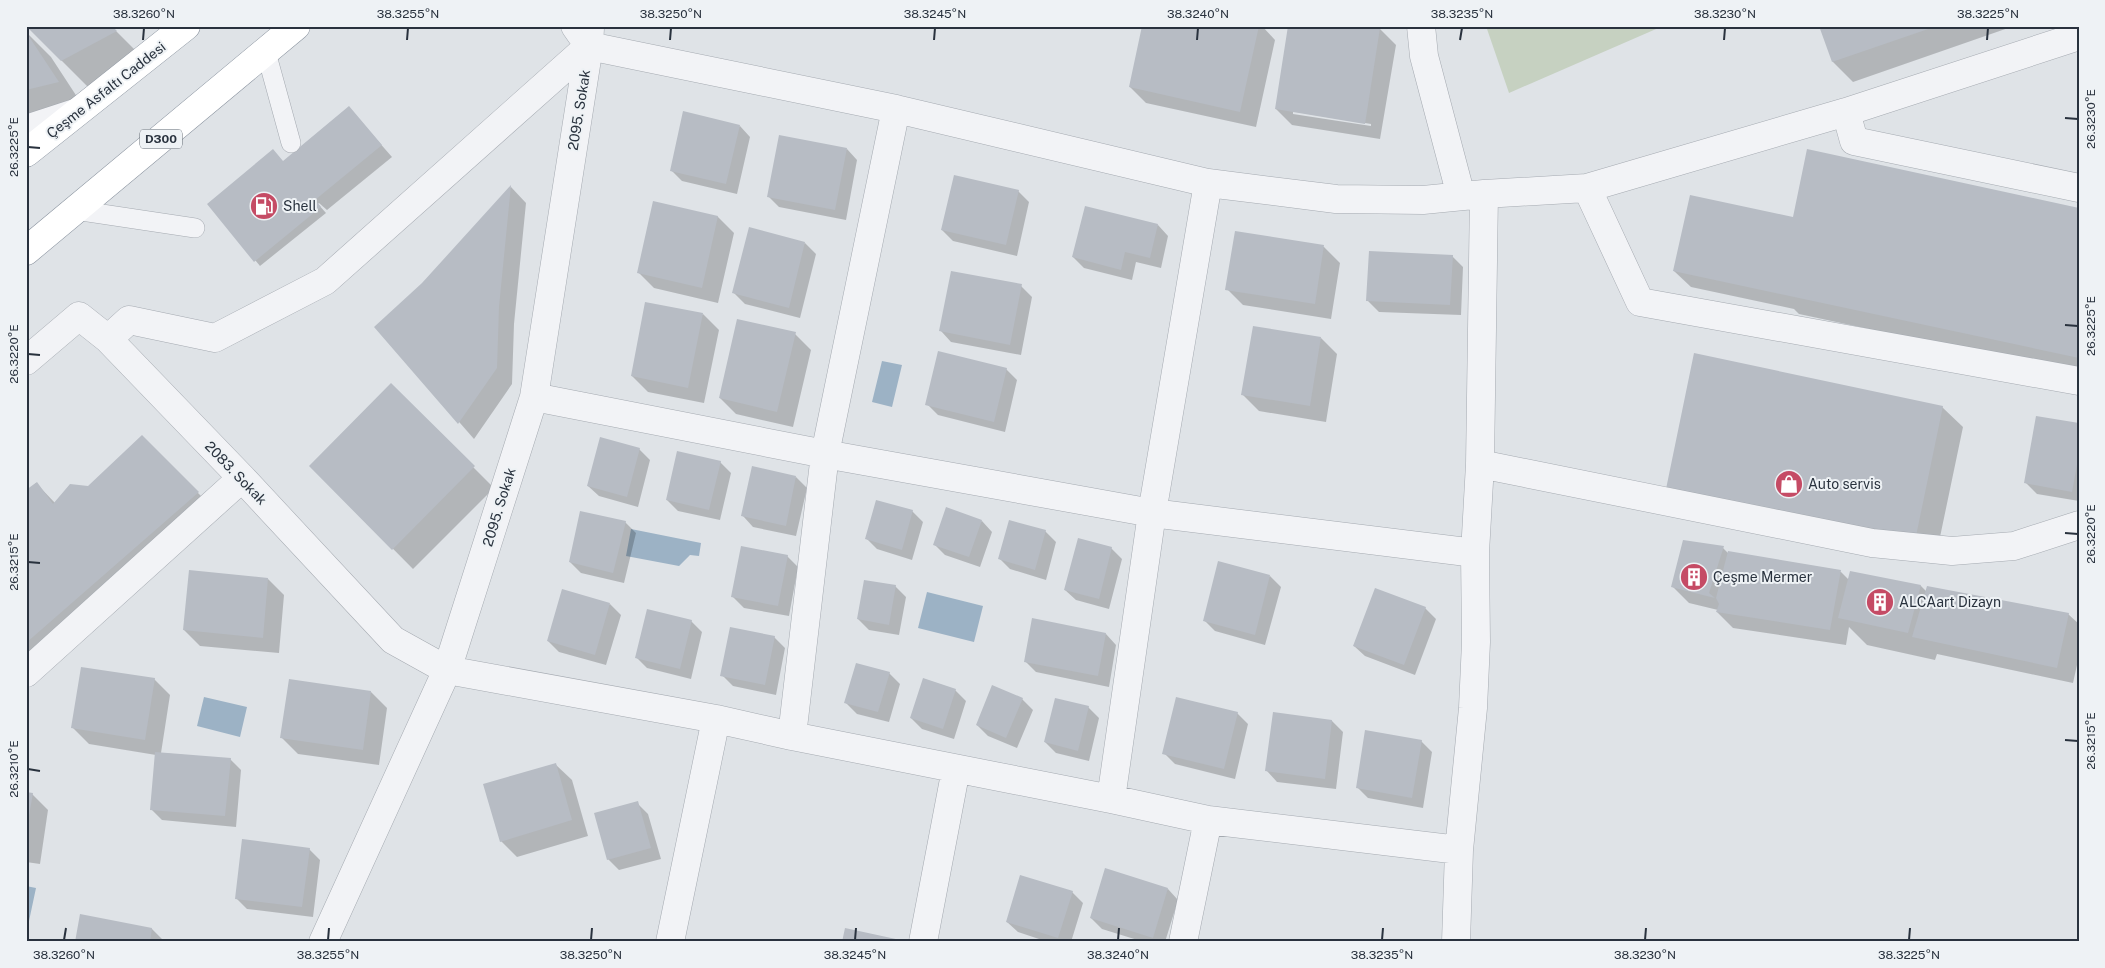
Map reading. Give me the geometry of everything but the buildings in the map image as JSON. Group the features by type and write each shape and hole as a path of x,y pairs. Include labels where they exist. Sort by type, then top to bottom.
{"highway":[{"name":"Çeşme Asfaltı Caddesi","path":"26,153 186,26"},
{"name":"D300","path":"26,251 296,26"}],"street":[{"path":"1421,26 1424,56 1472,195 1480,464 1475,553 1475,670 1459,850 1456,942"},
{"path":"108,339 129,320 215,338 325,281 585,33 1208,183 1336,200 1423,200 1587,188 1846,112 2079,36"},
{"name":"2095. Sokak","path":"323,942 447,670 534,397 585,33"},
{"path":"792,736 825,454 896,109"},
{"path":"1846,112 1854,141 2079,188"},
{"path":"26,130 75,113"},
{"path":"1111,799 1152,513 1208,183"},
{"path":"1587,188 1640,302 2079,381"},
{"name":"2083. Sokak","path":"26,361 78,316 108,339 242,478 393,640 447,670 716,719 1208,820 1459,850"},
{"path":"534,397 825,454 1152,513 1475,553"},
{"path":"1480,464 1872,543 1907,547 1952,551 2014,546 2079,525"},
{"path":"26,673 242,478"},
{"path":"670,942 716,719"},
{"path":"923,942 956,769"},
{"path":"1183,942 1208,820"}],"lane":[{"path":"266,52 291,142"},
{"path":"75,210 195,228"}],"green space":[{"path":"1486,26 1663,26 1509,93"}],"water":[{"path":"882,361 902,365 892,407 872,402"},
{"path":"631,529 701,543 699,556 690,555 679,566 626,556"},
{"path":"927,592 983,606 974,642 918,628"},
{"path":"204,697 247,707 240,737 197,726"},
{"path":"26,886 36,888 29,921 26,920"}],"place":[{"name":"Shell","path":"264,206"},
{"name":"Auto servis","path":"1789,484"},
{"name":"Çeşme Mermer","path":"1694,577"},
{"name":"ALCAart Dizayn","path":"1880,602"}]}
